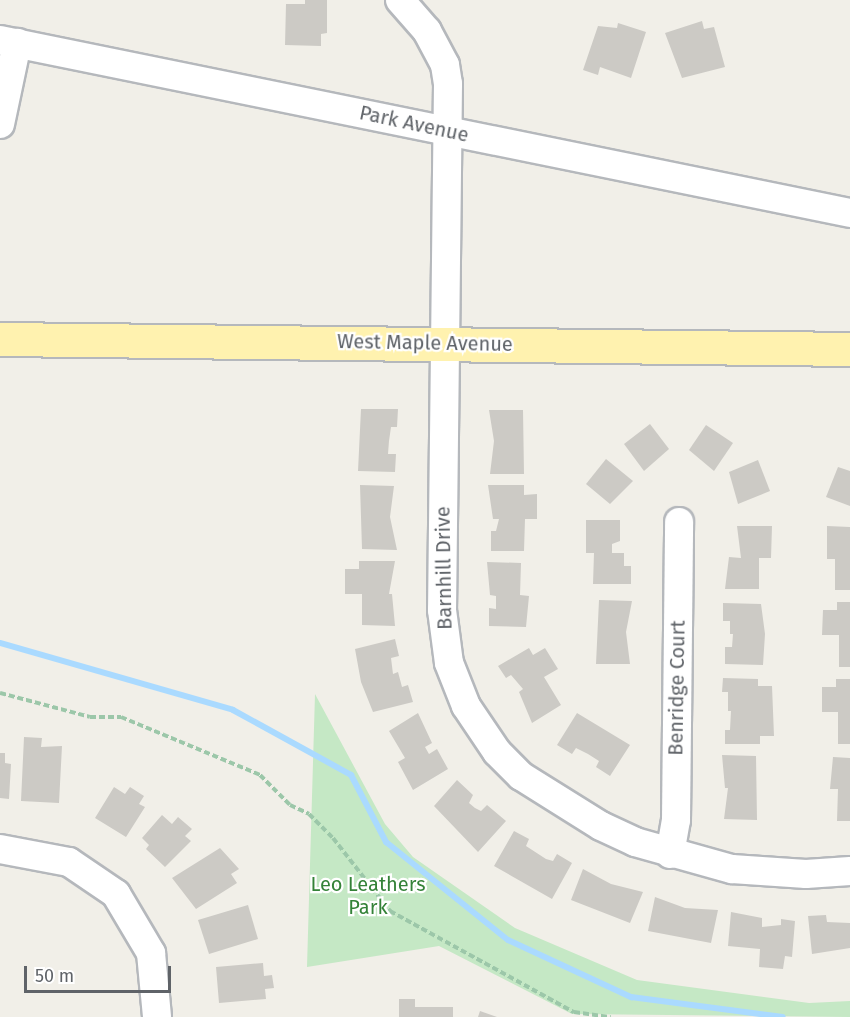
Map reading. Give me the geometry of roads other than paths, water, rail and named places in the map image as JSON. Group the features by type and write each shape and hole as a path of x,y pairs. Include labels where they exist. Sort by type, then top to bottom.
{"main road":[{"name":"West Maple Avenue","path":"0,339 850,349"}],"street":[{"name":"Barnhill Drive","path":"400,0 427,31 445,65 448,132 442,610 449,663 466,706 497,752 549,796 601,826 670,854 732,868 806,874 850,871"},
{"name":"Park Avenue","path":"8,41 839,211"},
{"path":"0,124 8,41"},
{"name":"Benridge Court","path":"670,854 676,820 679,522"},
{"path":"0,849 69,862 116,894 151,954 157,1017"}],"waterway":[{"path":"0,643 233,710 351,775 386,842 508,940 631,997 783,1017"}],"park label":[{"name":"Leo Leathers Park","path":"368,896"}]}
